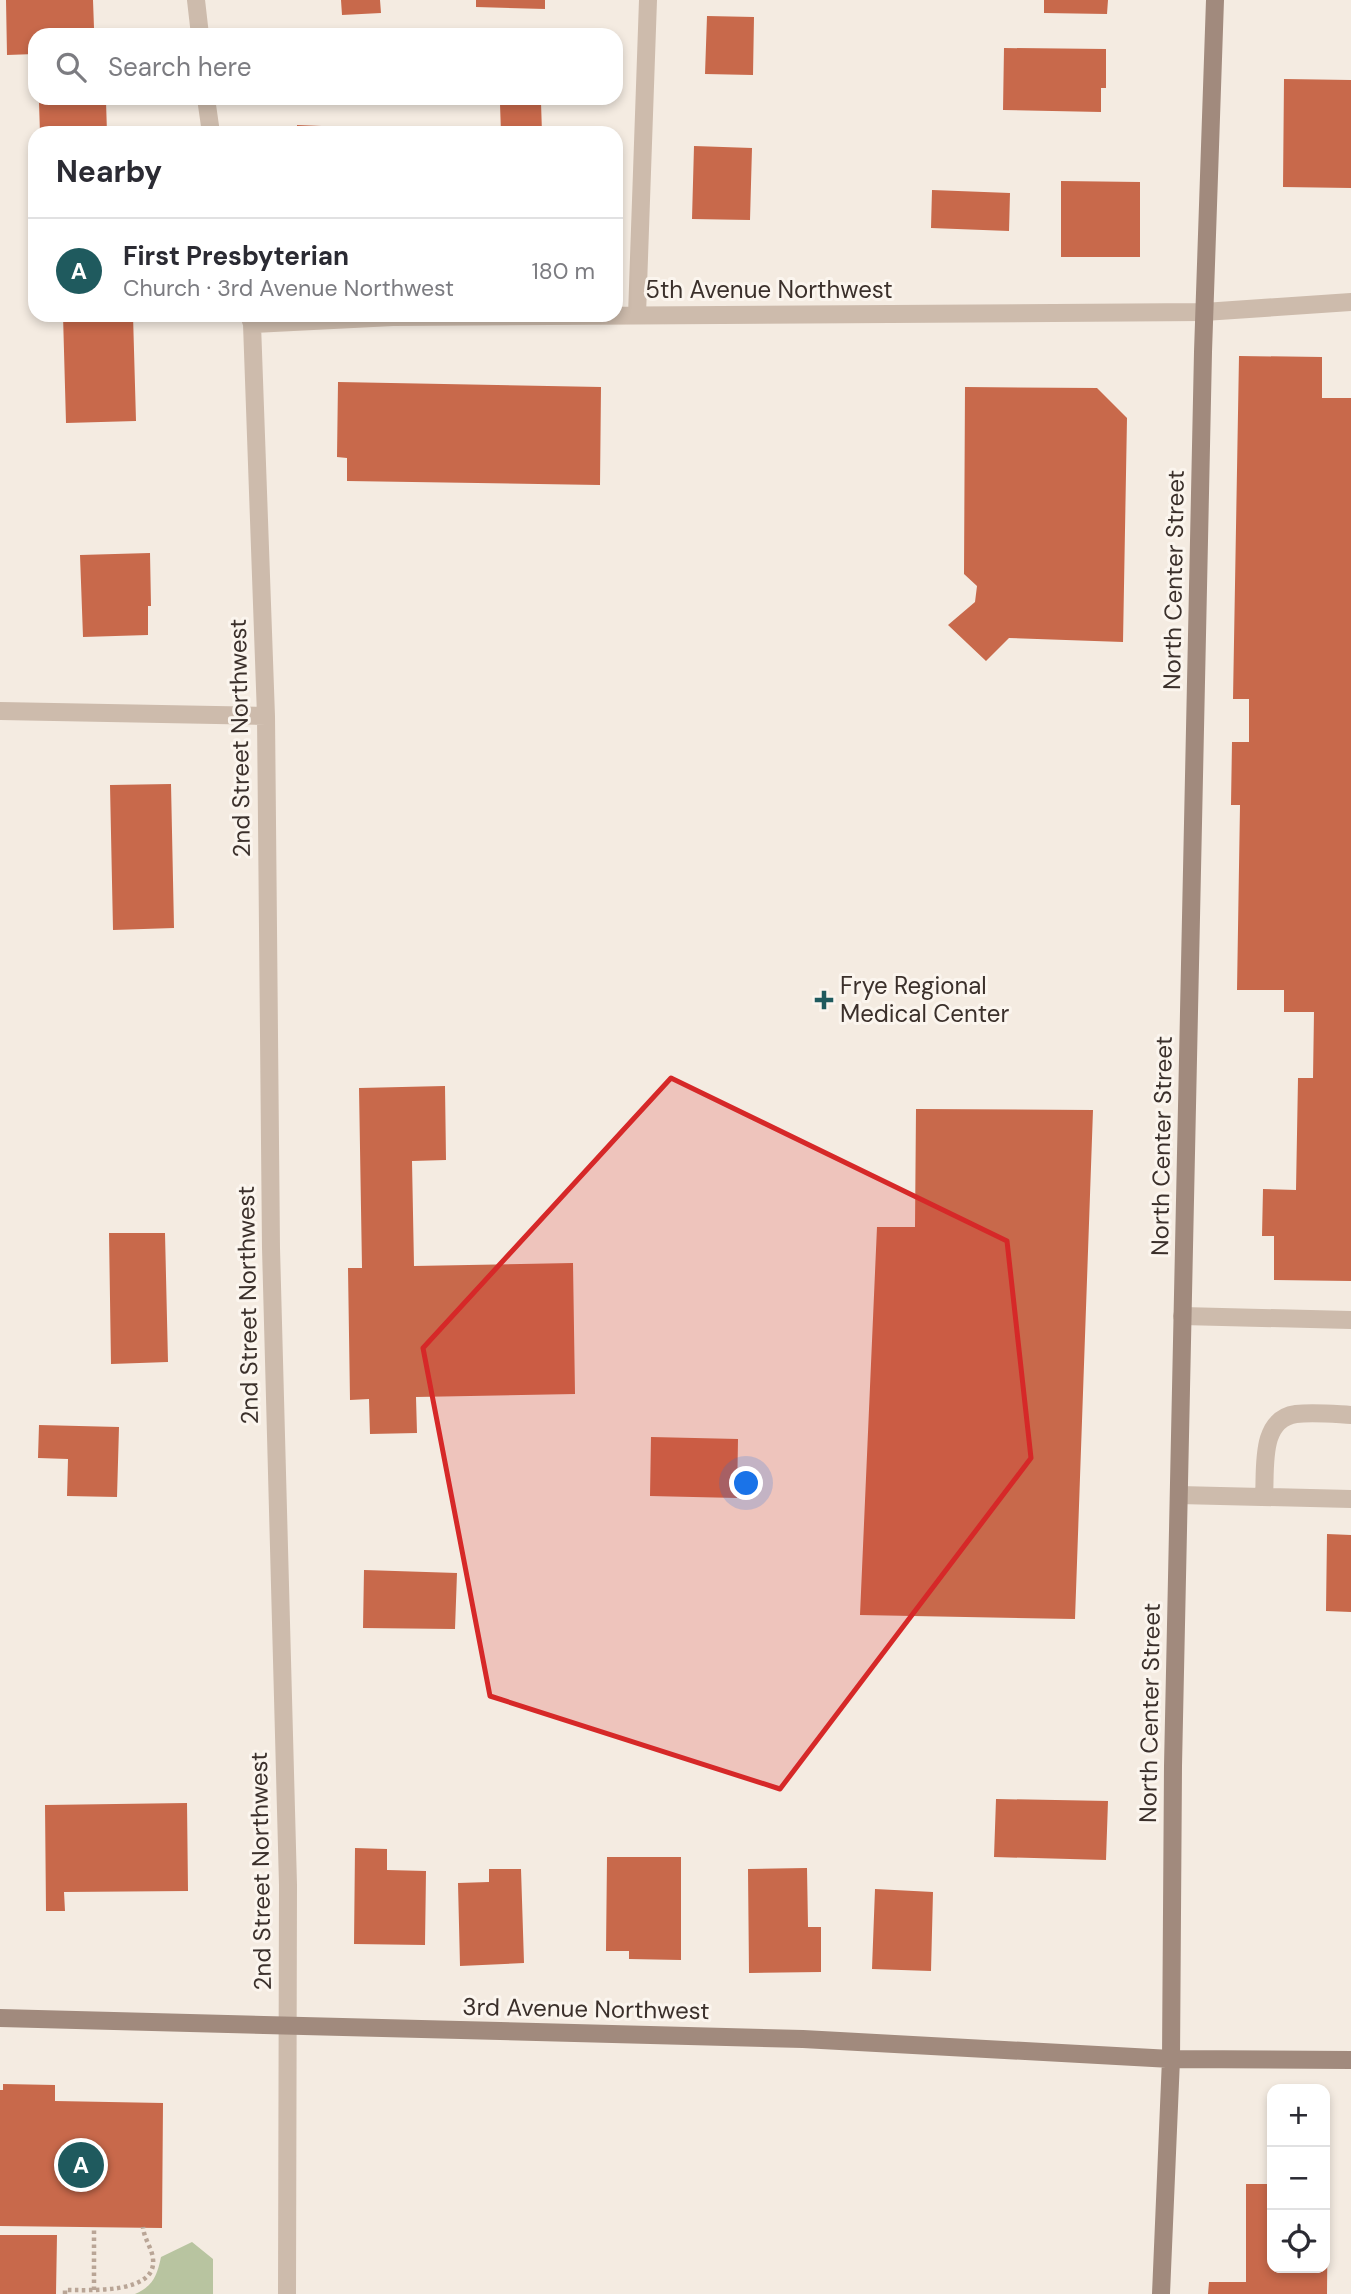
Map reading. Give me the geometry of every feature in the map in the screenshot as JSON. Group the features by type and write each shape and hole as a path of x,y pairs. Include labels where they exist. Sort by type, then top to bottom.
{"street":[{"path":"197,0 199,28"},
{"path":"637,315 648,0"},
{"name":"North Center Street","path":"1161,2294 1171,2059 1173,1752 1182,1316 1204,312 1215,0"},
{"path":"207,105 210,126"},
{"name":"5th Avenue Northwest","path":"623,315 1204,312 1351,302"},
{"name":"2nd Street Northwest","path":"250,322 266,716 271,1248 288,1885 287,2294"},
{"path":"0,710 266,716"},
{"path":"1182,1316 1351,1320"},
{"path":"1264,1497 1267,1443 1272,1429 1283,1418 1296,1414 1351,1415"},
{"path":"1179,1495 1351,1499"},
{"name":"3rd Avenue Northwest","path":"0,2018 803,2039 1171,2059 1351,2060"}],"path":[{"path":"94,2227 94,2290"},
{"path":"65,2294 65,2290 123,2290 144,2282 153,2268 153,2258 144,2238 143,2227"}],"highlighted area":[{"path":"671,1078 1007,1241 1031,1458 780,1789 490,1696 423,1348"}],"green space":[{"path":"192,2242 213,2259 213,2294 135,2294 153,2280 161,2257"}],"building":[{"path":"6,0 93,0 94,28 28,28 28,54 7,55"},
{"path":"341,0 380,0 381,13 342,15"},
{"path":"476,0 545,0 545,9 476,7"},
{"path":"1044,0 1108,0 1107,14 1044,13"},
{"path":"707,16 754,17 753,75 705,74"},
{"path":"1004,48 1106,49 1106,88 1101,88 1101,112 1003,110"},
{"path":"1284,79 1351,80 1351,188 1283,187"},
{"path":"39,105 106,105 107,126 40,126"},
{"path":"500,105 541,105 542,126 501,126"},
{"path":"694,146 752,148 750,220 692,219"},
{"path":"1061,181 1140,182 1140,257 1061,257"},
{"path":"932,190 1010,193 1009,231 931,228"},
{"path":"63,322 133,322 136,421 66,423"},
{"path":"1239,356 1322,357 1322,398 1351,398 1351,1281 1274,1280 1274,1236 1262,1236 1263,1189 1296,1190 1298,1078 1313,1078 1314,1012 1284,1012 1284,990 1237,990 1240,805 1231,805 1232,742 1249,742 1249,699 1233,699"},
{"path":"338,382 601,387 600,485 347,481 347,458 337,457"},
{"path":"965,387 1097,388 1127,418 1123,642 1009,638 986,661 948,625 975,602 977,586 964,574"},
{"path":"150,553 151,606 148,606 148,635 83,637 80,555"},
{"path":"171,784 174,928 113,930 110,785"},
{"path":"445,1086 446,1160 412,1161 414,1266 573,1263 575,1394 416,1397 417,1433 370,1434 369,1399 350,1400 348,1268 362,1268 359,1088"},
{"path":"916,1109 1093,1110 1075,1619 860,1615 877,1227 915,1227"},
{"path":"109,1233 165,1233 168,1362 111,1364"},
{"path":"39,1425 119,1427 117,1497 67,1496 68,1459 38,1458"},
{"path":"651,1437 738,1439 737,1498 650,1496"},
{"path":"1327,1534 1351,1535 1351,1612 1326,1611"},
{"path":"364,1570 457,1573 455,1629 363,1628"},
{"path":"996,1799 1108,1801 1106,1860 994,1857"},
{"path":"187,1803 188,1891 64,1892 65,1911 46,1911 45,1805"},
{"path":"355,1848 387,1849 387,1870 426,1871 425,1945 354,1944"},
{"path":"607,1857 681,1857 681,1960 629,1959 629,1951 606,1951"},
{"path":"807,1868 808,1927 821,1927 821,1972 749,1973 748,1869"},
{"path":"489,1869 521,1869 524,1963 460,1966 458,1883 489,1882"},
{"path":"875,1889 933,1892 931,1971 872,1969"},
{"path":"3,2084 55,2085 55,2101 163,2103 162,2228 0,2226 0,2090 3,2090"},
{"path":"1246,2184 1267,2184 1267,2273 1327,2273 1327,2294 1208,2294 1209,2282 1246,2282"},
{"path":"0,2235 57,2235 56,2294 0,2294"}],"place":[{"name":"Frye Regional Medical Center","path":"824,1000"},
{"name":"First Presbyterian","path":"81,2165"}]}
